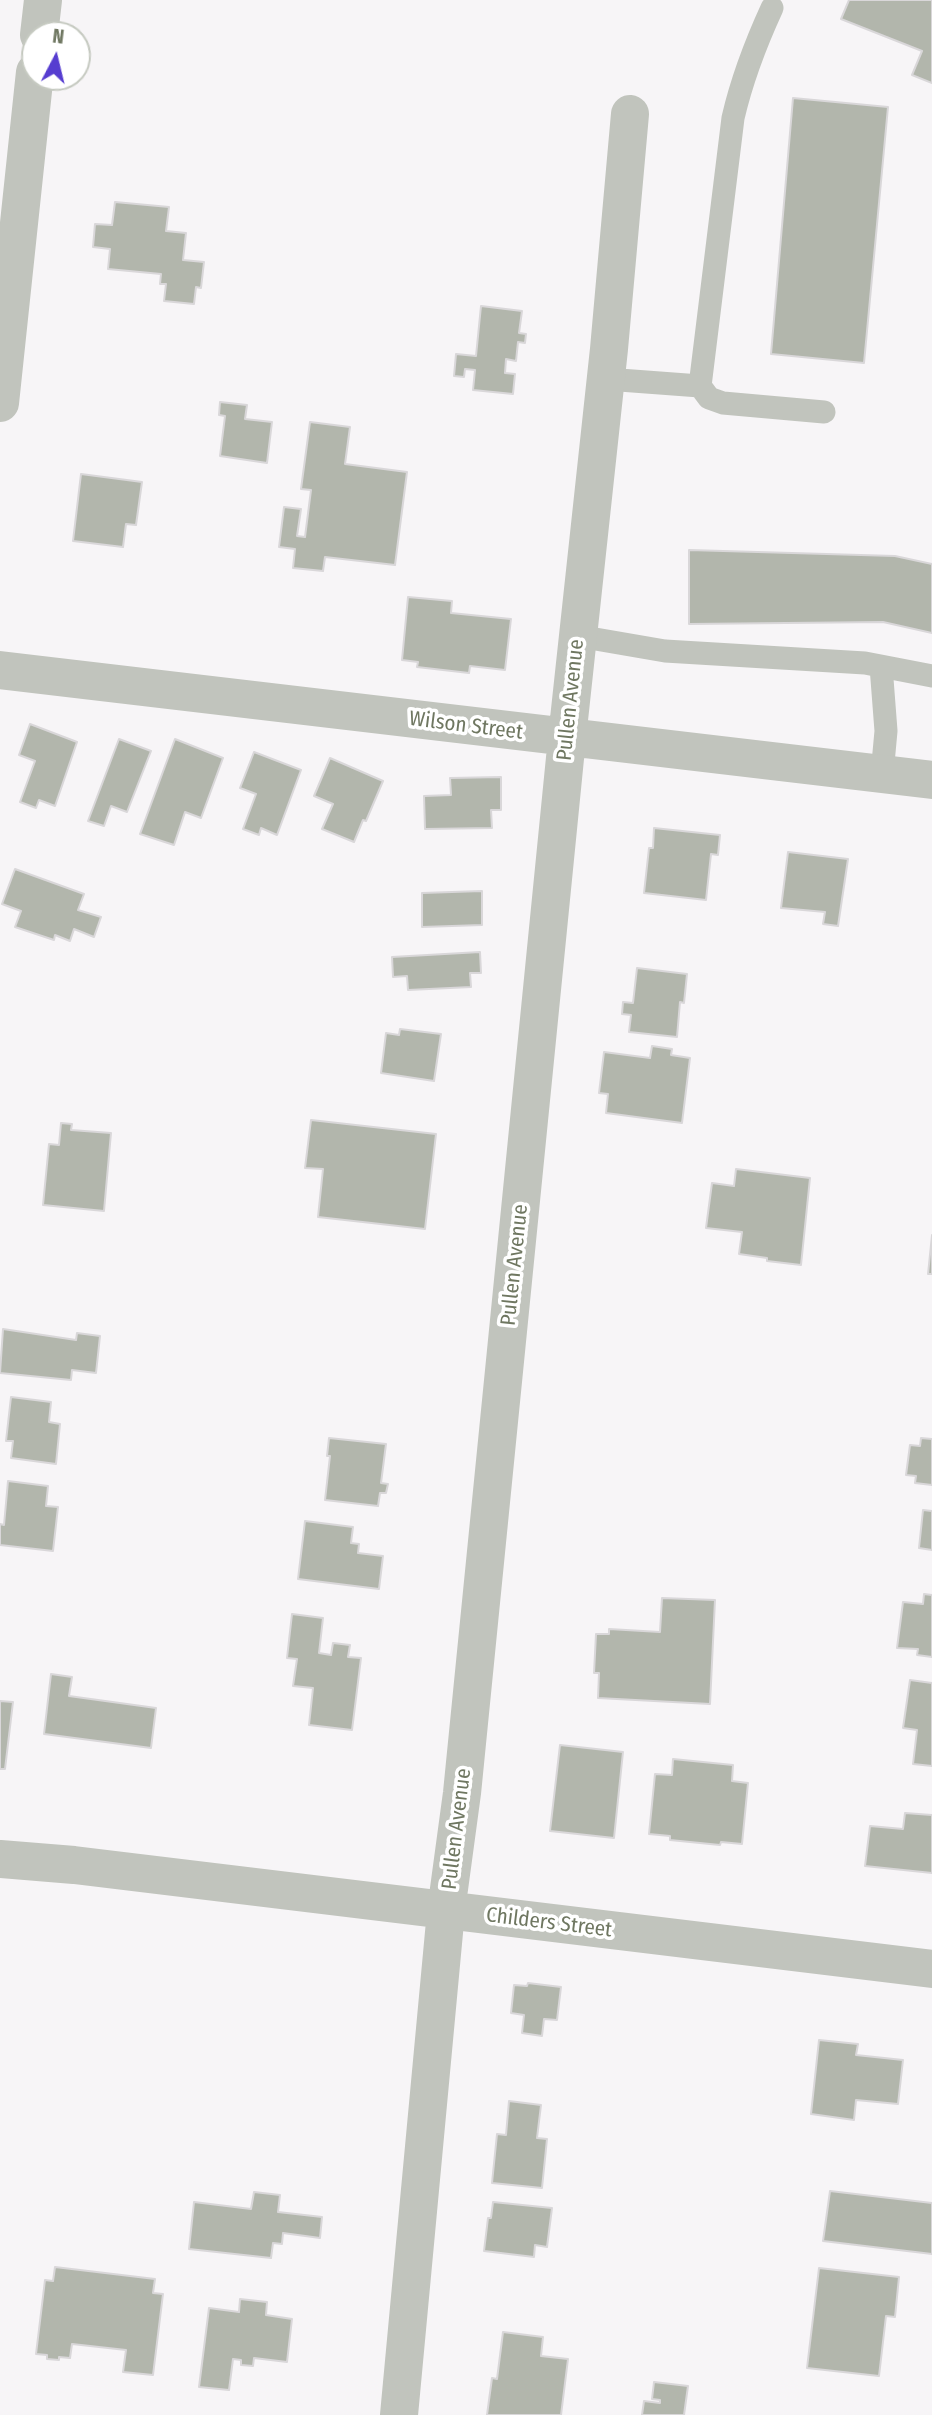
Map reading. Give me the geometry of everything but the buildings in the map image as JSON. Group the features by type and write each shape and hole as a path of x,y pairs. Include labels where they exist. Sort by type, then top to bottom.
{"street":[{"path":"41,21 43,0"},
{"path":"0,403 33,91"},
{"name":"Pullen Avenue","path":"399,2415 446,1911 463,1779 567,738 606,379 630,114"},
{"name":"Wilson Street","path":"0,670 932,780"},
{"name":"Childers Street","path":"0,1858 932,1969"}],"lane":[{"path":"772,8 751,54 733,118 700,386 709,398 723,403 824,412"},
{"path":"606,379 700,386"},
{"path":"578,636 664,651 865,663 932,676"},
{"path":"881,666 886,731 882,774"}]}
